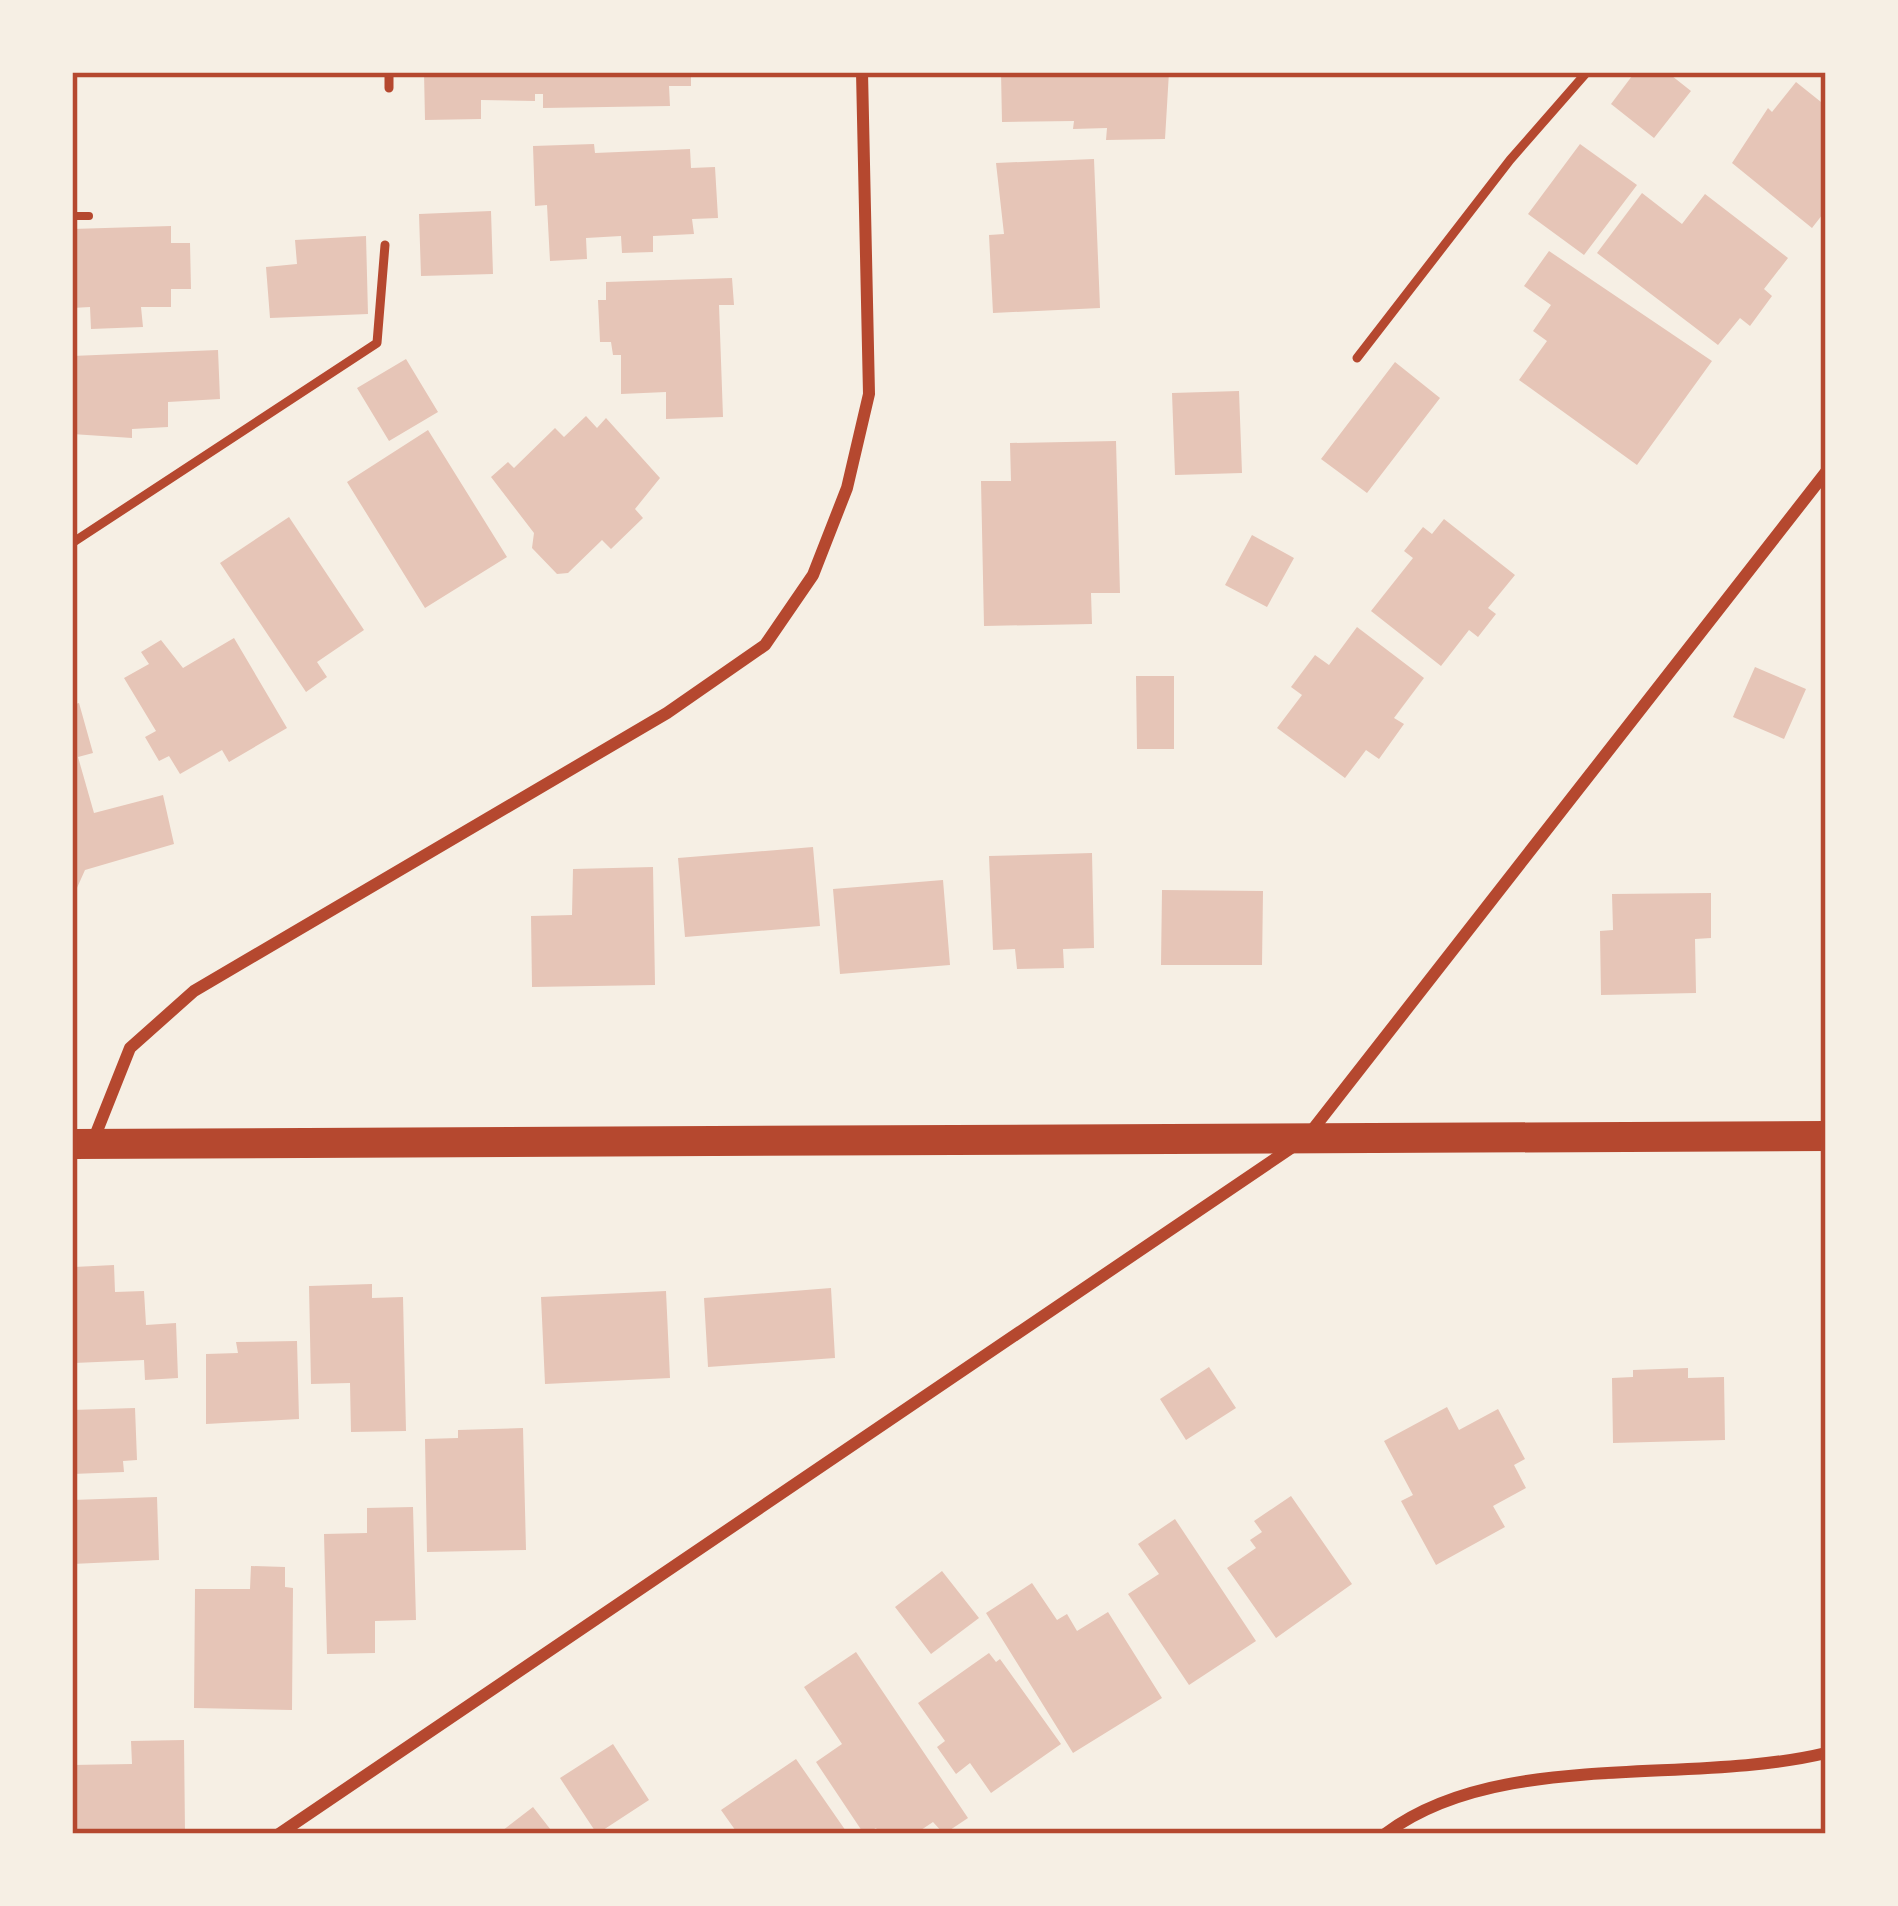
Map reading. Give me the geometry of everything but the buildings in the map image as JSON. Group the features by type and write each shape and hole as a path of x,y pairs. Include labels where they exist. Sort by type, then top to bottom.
{"main road":[{"path":"82,1144 1826,1136"}],"street":[{"path":"82,1144 130,1048 194,991 667,713 766,645 812,575 847,488 869,394 862,72"},
{"path":"279,1834 1306,1138 1826,472"},
{"path":"1385,1834 1474,1791 1525,1779 1754,1767 1826,1753"}],"lane":[{"path":"389,72 389,88"},
{"path":"1357,358 1510,160 1587,72"},
{"path":"72,543 377,343 385,244"}],"path":[{"path":"72,217 89,216"}]}
